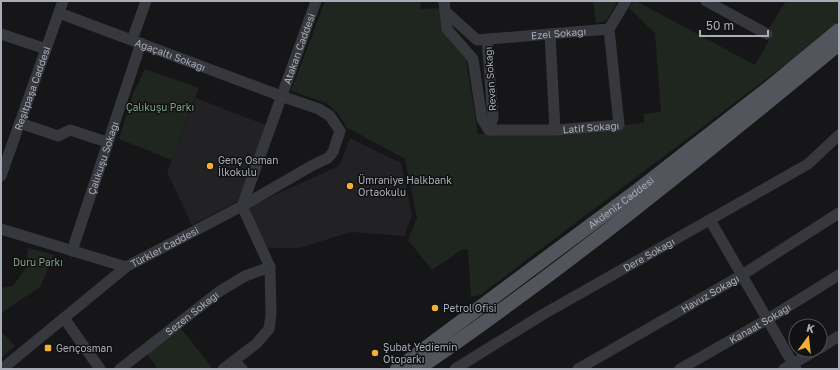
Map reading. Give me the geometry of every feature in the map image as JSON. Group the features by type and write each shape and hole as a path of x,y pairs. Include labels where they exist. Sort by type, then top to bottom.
{"main road":[{"name":"Akdeniz Caddesi","path":"397,369 641,187 770,88 839,30"},
{"name":"Akdeniz Caddesi","path":"418,369 491,318 603,235 839,44"}],"street":[{"name":"Reşitpaşa Caddesi","path":"1,176 63,1"},
{"name":"Çalıkuşu Sokağı","path":"72,251 107,142 136,42 146,1"},
{"name":"Atakan Caddesi","path":"281,96 316,1"},
{"path":"609,28 626,1"},
{"path":"711,2 767,34"},
{"name":"Revan Sokağı","path":"445,6 482,40 493,118 489,130"},
{"name":"Revan Sokağı","path":"445,6 447,29 473,59 482,119 489,130"},
{"name":"Ağaçaltı Sokağı","path":"59,13 281,96 319,108 330,116 340,131 333,152 328,158"},
{"name":"Ezel Sokağı","path":"482,40 609,28"},
{"name":"Latif Sokağı","path":"489,130 555,130 619,125 609,28"},
{"path":"1,34 46,49"},
{"path":"550,34 555,130"},
{"path":"223,369 238,365 269,329 271,315 270,267 242,206 281,96"},
{"path":"20,123 58,136 70,130 107,142"},
{"name":"Dere Sokağı","path":"455,369 542,315 808,164 839,135"},
{"name":"Türkler Caddesi","path":"2,369 126,267 242,206 328,158"},
{"name":"Havuz Sokağı","path":"578,369 742,275 839,213"},
{"path":"710,220 768,319 791,367 804,358"},
{"path":"1,229 126,267"},
{"name":"Sezen Sokağı","path":"120,369 220,291 245,276 270,267"},
{"name":"Kanaat Sokağı","path":"680,369 768,319 839,275"},
{"path":"64,318 100,369"},
{"path":"828,343 839,336"}],"shaded area":[{"name":"Genç Osman İlkokulu","path":"196,98 266,125 238,201 192,225 167,172"},
{"name":"Ümraniye Halkbank Ortaokulu","path":"350,138 401,163 412,215 404,236 351,232 299,248 265,248 248,207 339,166"}],"green space":[{"path":"325,1 420,1 421,9 441,8 444,34 466,59 478,134 595,133 621,130 624,125 644,123 644,114 661,112 655,33 629,8 634,1 755,65 772,35 768,30 786,1 839,1 839,21 793,59 480,295 471,297 468,250 463,249 432,270 408,240 417,218 405,159 346,127 338,113 326,103 291,91"},
{"path":"593,1 618,1 606,21 596,23"},
{"name":"Çalıkuşu Parkı","path":"145,69 199,88 172,160 119,139 133,94"},
{"name":"Duru Parkı","path":"28,248 54,255 40,287 1,313 1,288 13,286 27,267"},
{"path":"180,327 213,369 158,369 146,353"},
{"path":"1,331 15,346 1,358"}],"place":[{"name":"Genç Osman İlkokulu","path":"210,166"},
{"name":"Ümraniye Halkbank Ortaokulu","path":"350,186"},
{"name":"Petrol Ofisi","path":"435,308"},
{"name":"Gençosman","path":"48,348"},
{"name":"Şubat Yediemin Otoparkı","path":"375,353"}]}
